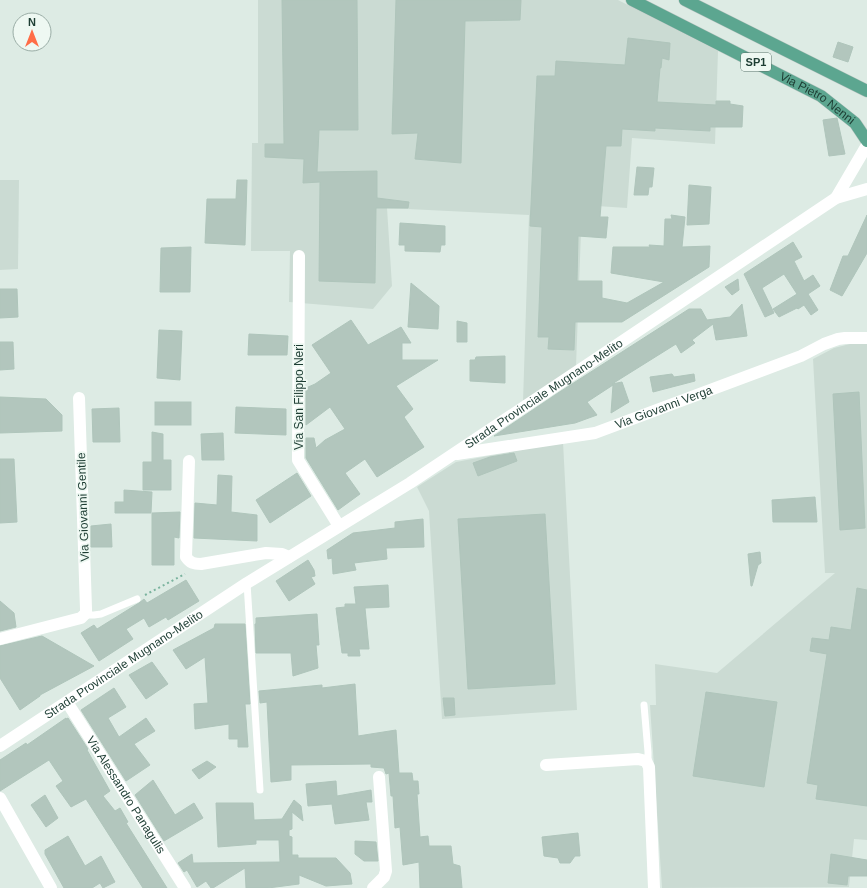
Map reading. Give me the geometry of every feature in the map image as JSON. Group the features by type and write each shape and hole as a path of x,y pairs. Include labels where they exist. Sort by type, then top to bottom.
{"main road":[{"name":"Via Pietro Nenni","path":"632,0 821,96 855,123 867,141"},
{"name":"SP1","path":"685,0 867,91"}],"street":[{"name":"Strada Provinciale Mugnano-Melito","path":"836,198 867,145"},
{"name":"Strada Provinciale Mugnano-Melito","path":"0,746 247,583 393,494 836,198 867,189"},
{"name":"Via San Filippo Neri","path":"299,256 298,460 339,526"},
{"name":"Via Giovanni Verga","path":"453,454 595,433 801,356 831,341 845,338 867,338"},
{"name":"Via Giovanni Gentile","path":"79,398 86,609 84,614"},
{"path":"189,462 186,557 188,561 194,564 201,564 266,553 282,554 289,557"},
{"path":"0,639 81,618 84,614"},
{"name":"Via Alessandro Panagulis","path":"67,702 185,888"},
{"path":"546,765 638,759 646,761 649,767 654,888"},
{"path":"373,888 384,877 386,871 379,777"},
{"path":"0,798 51,888"}],"lane":[{"path":"247,583 260,790"},
{"path":"84,614 102,614 137,599"},
{"path":"644,705 648,764"}],"path":[{"path":"137,599 187,573 194,564"}],"shaded area":[{"path":"258,0 618,0 718,51 715,144 632,138 627,208 582,205 576,366 523,402 529,215 387,208 392,286 373,309 289,302 290,251 251,251 252,143 258,143"},
{"path":"0,180 19,180 18,269 0,270"},
{"path":"850,344 867,344 867,840 854,839 849,887 662,888 650,705 656,705 655,664 717,673 835,573 825,573 813,359 834,348"},
{"path":"563,442 577,710 442,719 429,511 417,487 456,462"}],"building":[{"path":"282,0 357,0 358,130 319,130 317,172 377,171 377,198 409,202 408,208 376,208 375,283 319,281 320,182 303,183 304,159 265,157 265,144 284,144"},
{"path":"396,0 521,0 520,20 465,21 461,163 415,159 418,133 392,134"},
{"path":"628,38 670,43 669,60 662,58 657,102 716,105 716,101 730,101 730,104 743,106 742,127 710,127 710,131 655,128 655,131 622,129 621,146 606,146 600,217 608,217 606,238 578,236 577,281 602,281 602,298 627,303 664,282 611,273 613,247 650,247 649,245 664,246 665,219 672,219 671,215 685,217 682,247 710,246 709,267 622,322 575,322 574,350 548,349 549,337 538,337 542,227 530,226 537,76 555,76 556,61 625,65"},
{"path":"838,42 853,47 848,62 833,57"},
{"path":"837,118 845,154 829,156 823,120"},
{"path":"637,167 654,168 652,187 649,187 648,195 634,195"},
{"path":"237,180 247,180 245,245 205,243 207,199 236,199"},
{"path":"689,185 711,187 709,224 687,225"},
{"path":"867,215 867,253 842,296 830,290 843,256 848,256"},
{"path":"400,223 445,226 445,245 441,245 440,252 405,251 405,245 399,245"},
{"path":"793,242 802,257 794,261 804,281 813,275 820,286 808,294 818,310 811,315 804,305 779,317 773,309 797,294 784,274 762,288 774,313 765,317 744,274"},
{"path":"191,247 190,292 160,292 161,248"},
{"path":"738,279 739,290 732,295 725,287"},
{"path":"411,283 439,306 438,329 408,327"},
{"path":"0,289 17,289 18,317 0,318"},
{"path":"742,304 747,336 716,340 713,324 692,340 695,343 681,353 676,344 612,384 622,382 629,402 611,413 613,385 587,402 597,415 575,423 494,436 689,309 701,309 707,320 730,317"},
{"path":"351,320 368,345 401,327 411,343 402,343 402,360 438,360 396,386 413,409 404,417 424,447 377,477 365,459 345,473 360,494 338,510 306,458 306,438 314,438 316,448 325,440 345,429 330,407 306,425 306,388 315,384 331,373 312,345"},
{"path":"457,321 467,323 467,342 457,342"},
{"path":"159,330 182,331 180,380 157,378"},
{"path":"249,334 288,336 287,355 248,355"},
{"path":"0,342 13,342 14,369 0,370"},
{"path":"505,356 505,383 470,381 470,360 475,360 476,357"},
{"path":"672,374 674,377 694,374 695,381 653,392 650,377"},
{"path":"859,392 865,528 840,530 833,394"},
{"path":"0,397 46,399 62,415 62,431 0,433"},
{"path":"155,402 191,402 191,425 155,425"},
{"path":"236,407 286,409 286,435 235,433"},
{"path":"119,408 120,442 93,442 92,409"},
{"path":"152,432 163,434 163,460 171,460 171,490 143,490 143,462 152,462"},
{"path":"223,433 224,460 202,460 201,434"},
{"path":"514,453 517,461 478,476 473,463 490,457"},
{"path":"0,459 14,459 17,522 0,523"},
{"path":"297,473 311,496 270,523 256,500"},
{"path":"218,475 232,476 231,512 257,515 257,541 194,538 195,503 217,505"},
{"path":"124,490 152,492 151,513 115,513 115,502 124,502"},
{"path":"815,497 817,522 773,522 772,500"},
{"path":"180,512 179,538 174,537 174,565 152,565 152,513"},
{"path":"545,514 555,684 468,689 458,519"},
{"path":"423,519 424,547 386,548 387,559 354,563 356,570 333,574 332,558 328,559 327,550 353,533 395,528 395,522"},
{"path":"111,524 112,547 91,547 91,526"},
{"path":"760,552 761,563 758,565 751,586 748,554"},
{"path":"308,560 314,570 315,576 311,577 315,584 289,601 276,581"},
{"path":"186,580 199,601 168,620 166,617 149,627 144,618 126,629 133,639 99,661 81,633 94,625 97,629 144,599 147,603"},
{"path":"388,585 389,607 365,608 369,649 359,649 360,656 348,656 348,653 342,653 336,608 345,607 345,604 356,604 354,587"},
{"path":"857,588 867,590 867,806 816,799 818,785 807,783 827,654 810,651 812,638 829,640 831,627 851,630"},
{"path":"0,601 14,613 16,627 0,631"},
{"path":"317,614 319,645 316,645 318,668 293,676 291,653 256,653 256,618"},
{"path":"215,624 245,624 250,704 245,704 248,747 238,747 238,739 229,739 229,724 195,729 194,704 208,703 205,657 186,669 173,650 214,628"},
{"path":"42,636 94,666 40,695 20,710 0,678 0,646"},
{"path":"152,662 168,684 146,699 129,675"},
{"path":"355,684 358,736 396,730 399,773 412,773 413,781 418,781 419,794 417,794 420,837 428,836 429,846 451,846 453,864 460,866 462,888 420,888 419,862 403,865 400,827 395,828 393,796 391,796 389,773 386,774 384,768 371,767 371,764 291,765 291,780 271,782 267,702 260,703 259,691 322,685 322,688"},
{"path":"114,688 126,707 108,718 119,737 146,718 155,731 134,744 150,765 126,781 81,710"},
{"path":"706,692 777,702 764,787 693,776"},
{"path":"443,698 454,698 455,715 445,716"},
{"path":"68,718 88,749 87,750 110,791 103,796 115,811 120,808 128,822 126,823 167,888 143,888 86,799 71,807 56,786 63,781 49,760 0,791 0,760 26,743 27,745"},
{"path":"207,761 216,767 199,779 192,770"},
{"path":"153,780 175,815 194,803 203,818 164,841 135,795"},
{"path":"336,781 337,796 371,790 372,802 366,802 369,820 335,824 332,804 308,806 306,784"},
{"path":"45,795 58,818 46,827 31,805"},
{"path":"294,800 301,806 303,821 292,812 292,829 289,830 289,836 292,837 292,855 298,855 298,858 336,858 350,873 352,884 326,886 299,875 299,884 268,888 246,888 245,868 213,888 211,888 206,881 197,887 187,870 184,872 178,863 192,854 193,863 280,862 279,840 256,840 256,844 218,847 216,803 253,803 254,820 282,819"},
{"path":"578,833 580,856 575,856 570,863 560,863 558,858 544,856 542,837"},
{"path":"68,836 85,866 101,856 115,882 103,888 100,883 92,888 64,888 45,854 45,850"},
{"path":"355,841 376,842 378,861 364,861 355,854"},
{"path":"831,854 867,860 867,876 848,876 847,885 828,883"}]}
